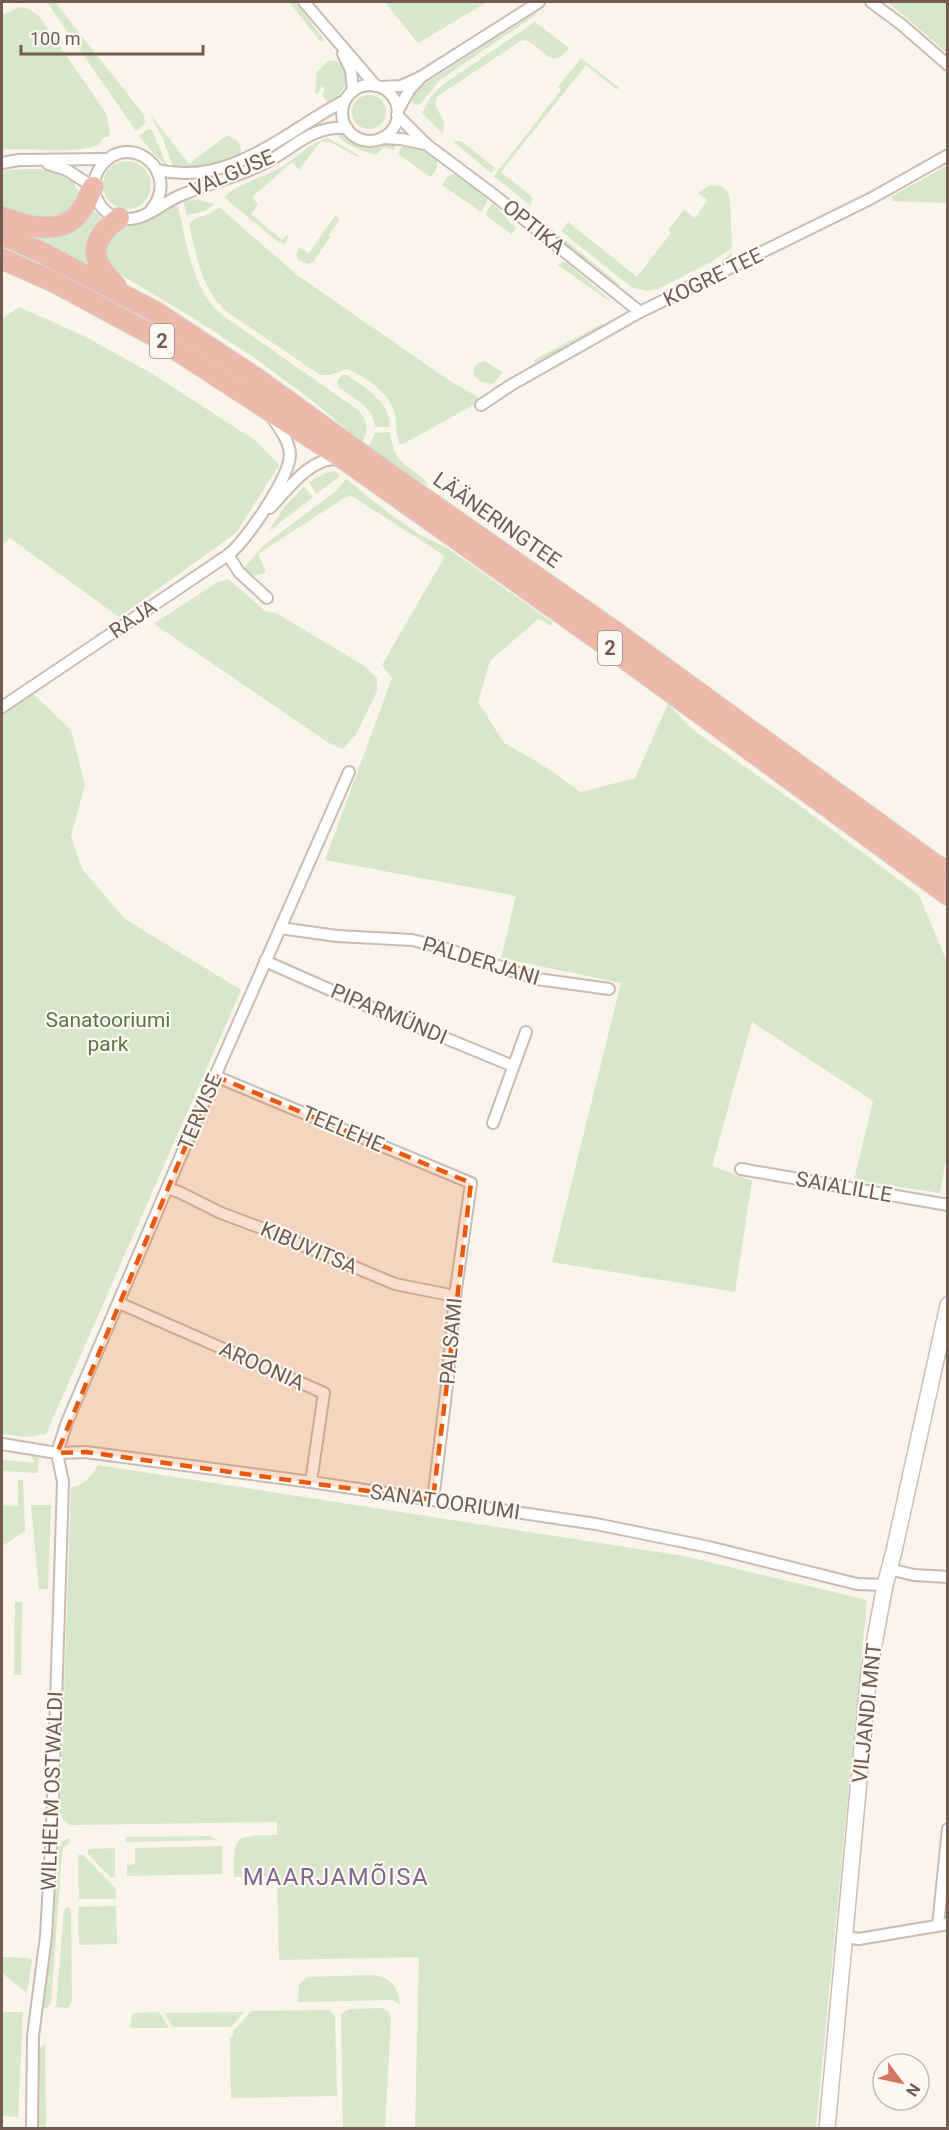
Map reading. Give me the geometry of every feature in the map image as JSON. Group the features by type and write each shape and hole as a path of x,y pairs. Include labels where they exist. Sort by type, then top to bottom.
{"highway":[{"path":"2,217 34,227 58,226 79,214 93,187"},
{"path":"119,218 99,238 95,256 104,274 124,294"},
{"name":"LÄÄNERINGTEE","path":"2,236 41,252 124,294 156,312 256,378 617,633 948,872"},
{"name":"LÄÄNERINGTEE","path":"2,259 54,282 158,338 345,460 605,645 948,896"}],"street":[{"path":"304,2 379,87 390,93 398,113"},
{"path":"421,77 407,93 393,128 381,138 365,140 349,132 342,115 344,101 352,91 364,85 401,86 421,77 539,2"},
{"path":"871,2 902,25 948,65"},
{"path":"338,43 351,70 352,91"},
{"name":"VALGUSE","path":"158,170 186,174 228,167 254,156 344,101"},
{"name":"OPTIKA","path":"398,113 426,144 494,195 640,312"},
{"name":"VALGUSE","path":"119,218 133,219 193,190 260,166 315,132 333,127 347,128"},
{"name":"OPTIKA","path":"381,138 426,144"},
{"name":"VALGUSE","path":"42,162 106,159 130,152 148,159 158,170 161,184 156,204 151,210"},
{"name":"KOGRE TEE","path":"481,405 511,385 640,312 870,199 948,155"},
{"path":"106,159 96,175 93,187 98,202 104,209 119,218"},
{"path":"2,163 19,160 42,162 67,170 93,187"},
{"name":"RAJA","path":"2,707 241,544 281,480 290,459 287,442 266,409"},
{"name":"RAJA","path":"256,523 307,471 329,459 345,460"},
{"path":"228,555 239,572 267,598"},
{"name":"TERVISE","path":"57,1453 67,1422 215,1076 349,772"},
{"name":"PALDERJANI","path":"280,928 337,936 412,940 444,948 537,979 609,989"},
{"name":"PIPARMÜNDI","path":"265,961 513,1066"},
{"path":"493,1123 526,1032"},
{"name":"TEELEHE","path":"215,1076 471,1183"},
{"name":"SAIALILLE","path":"741,1169 948,1205"},
{"name":"PALSAMI","path":"433,1500 455,1296 471,1183"},
{"name":"KIBUVITSA","path":"167,1188 221,1213 394,1284 455,1296"},
{"name":"AROONIA","path":"118,1303 324,1393 311,1482"},
{"name":"VILJANDI MNT","path":"827,2128 869,1671 885,1585 948,1305"},
{"name":"SANATOORIUMI","path":"2,1444 57,1453 86,1452 311,1482 596,1524 709,1547 857,1584 885,1585"},
{"name":"WILHELM OSTWALDI","path":"32,2128 33,2036 46,1936 53,1818 63,1482 57,1453"},
{"path":"889,1569 914,1575 948,1577"},
{"path":"845,1937 859,1939 943,1925 948,1829"}],"highlighted area":[{"path":"215,1076 471,1183 433,1500 86,1452 57,1453"}],"green space":[{"path":"47,2 55,2 144,115 145,123 136,131"},
{"path":"289,2 295,2 323,38 323,42 320,41"},
{"path":"385,2 487,2 418,43"},
{"path":"888,2 947,2 947,53"},
{"path":"20,7 38,15 106,113 110,129 109,137 104,137 98,145 74,150 2,150 2,15"},
{"path":"537,14 440,80 419,105 414,104 410,97 423,85"},
{"path":"535,22 569,48 562,55 551,58 529,42 522,40 438,96 435,104 444,121 442,133 422,113 431,97 442,85"},
{"path":"581,58 620,88 616,89 586,65 501,172 531,196 530,205 494,176 561,90 558,87"},
{"path":"328,61 343,65 346,70 345,85 336,99 329,104 322,95 325,88 322,86 318,94 315,93 317,72"},
{"path":"369,95 381,100 386,112 381,124 369,129 357,124 352,112 357,100"},
{"path":"150,114 189,164 226,136 237,141 241,153 219,164 200,168 174,169 163,139"},
{"path":"148,129 152,130 167,166 139,136"},
{"path":"336,131 362,144 397,144 393,150 384,147 374,154 358,149 342,140"},
{"path":"328,138 360,157 330,143 320,142 299,170 292,162 252,197 258,205 251,214 282,240 289,235 285,244 278,242 224,197 237,188 276,170 310,146"},
{"path":"461,141 495,168 491,173 454,142"},
{"path":"403,143 419,148 437,159 437,168 431,177 398,154"},
{"path":"122,161 132,161 147,171 151,185 150,194 141,205 132,209 122,209 107,199 103,190 103,180 113,165"},
{"path":"947,166 947,203 892,201 892,196"},
{"path":"29,169 59,172 66,175 75,185 78,193 71,209 61,217 50,221 2,211 2,170"},
{"path":"455,174 488,199 481,212 442,185 448,176"},
{"path":"710,185 722,186 728,192 732,248 711,262 658,289 647,291 631,287 561,231 568,222 637,277 671,233 668,230 684,210 695,218 708,200 698,193"},
{"path":"196,199 214,204 206,211 187,215 183,201"},
{"path":"492,203 516,228 512,234 486,216"},
{"path":"175,205 178,207 197,279 212,305 222,315 358,410 366,426 362,442 309,398 256,359 113,270 105,254 109,239 123,227 144,221"},
{"path":"219,207 297,275 450,381 476,396 479,402 400,444 394,410 387,397 375,385 347,369 330,375 320,375 229,313 212,295 201,272 189,224"},
{"path":"94,211 105,220 89,247 89,266 26,238 12,228 58,233 68,231 77,228"},
{"path":"335,216 340,219 313,262 307,264 298,260 296,255 299,247 309,253"},
{"path":"537,217 619,284 620,289 540,224"},
{"path":"732,252 728,262 665,296 664,292 720,263"},
{"path":"562,262 567,263 610,300 558,265"},
{"path":"19,307 84,336 151,373 256,441 279,465 236,533 119,617 10,538 2,545 2,319"},
{"path":"602,324 604,327 536,364 534,360"},
{"path":"484,361 503,372 493,384 481,382 474,375 474,367"},
{"path":"342,375 347,375 376,396 386,410 390,427 375,427 367,408 338,387 337,381"},
{"path":"390,432 395,453 399,459 429,485 414,479 369,447 375,433"},
{"path":"335,471 340,475 339,477 316,494 309,482 325,473"},
{"path":"346,479 420,535 449,549 552,622 552,626 538,619 490,661 478,702 504,743 541,764 581,792 635,778 668,704 693,730 919,895 947,962 948,1149 940,1193 854,1180 873,1101 752,1022 712,1166 752,1181 735,1292 552,1262 621,983 501,958 516,896 325,860 392,678 382,665 445,556 352,496 344,498 258,554 266,572 256,576 244,568 264,545 336,491"},
{"path":"304,487 313,497 269,531 285,506"},
{"path":"228,579 265,611 276,613 363,665 377,678 377,691 356,734 343,749 329,743 155,623 216,583"},
{"name":"Sanatooriumi park","path":"33,694 71,730 85,785 71,836 82,869 125,919 241,990 46,1434 26,1437 2,1434 2,713"},
{"path":"34,1455 39,1459 37,1473 2,1471 2,1460 35,1463 31,1456"},
{"path":"98,1465 684,1556 867,1600 816,2128 415,2128 419,1957 279,1960 277,1877 234,1877 234,1852 239,1840 252,1836 277,1835 277,1822 70,1825 63,1820 60,1813 71,1488 87,1480"},
{"path":"18,1480 23,1480 25,1531 2,1546 2,1505 18,1506"},
{"path":"31,1505 51,1505 48,1589 39,1589"},
{"path":"15,1602 22,1602 21,1675 14,1675"},
{"path":"209,1836 217,1840 126,1842 126,1837"},
{"path":"70,1838 62,1854 51,2003 47,2008 43,2008 53,1937 58,1848 63,1841"},
{"path":"222,1846 222,1874 127,1876 127,1865 135,1864 135,1848"},
{"path":"115,1848 115,1877 110,1877 88,1854 88,1849"},
{"path":"78,1855 83,1855 116,1889 116,1899 79,1899"},
{"path":"116,1906 117,1944 79,1945 78,1907"},
{"path":"66,1907 71,1910 72,2001 68,2008 56,2007"},
{"path":"2,1957 32,1960 27,1993 2,1973"},
{"path":"370,1975 383,1977 392,1983 398,1992 400,2005 393,2000 298,2002 299,1985 307,1977"},
{"path":"382,2008 389,2012 391,2018 385,2128 343,2128 341,2014 349,2009"},
{"path":"330,2010 335,2016 337,2096 231,2098 230,2037 233,2037 233,2031 252,2011"},
{"path":"2,2012 23,2012 18,2117 2,2116"},
{"path":"159,2012 169,2028 130,2028 132,2015"},
{"path":"244,2012 231,2027 173,2027 164,2013"},
{"path":"45,2043 46,2128 37,2128 39,2050"}],"district":[{"name":"MAARJAMÕISA","path":"336,1877"}]}
